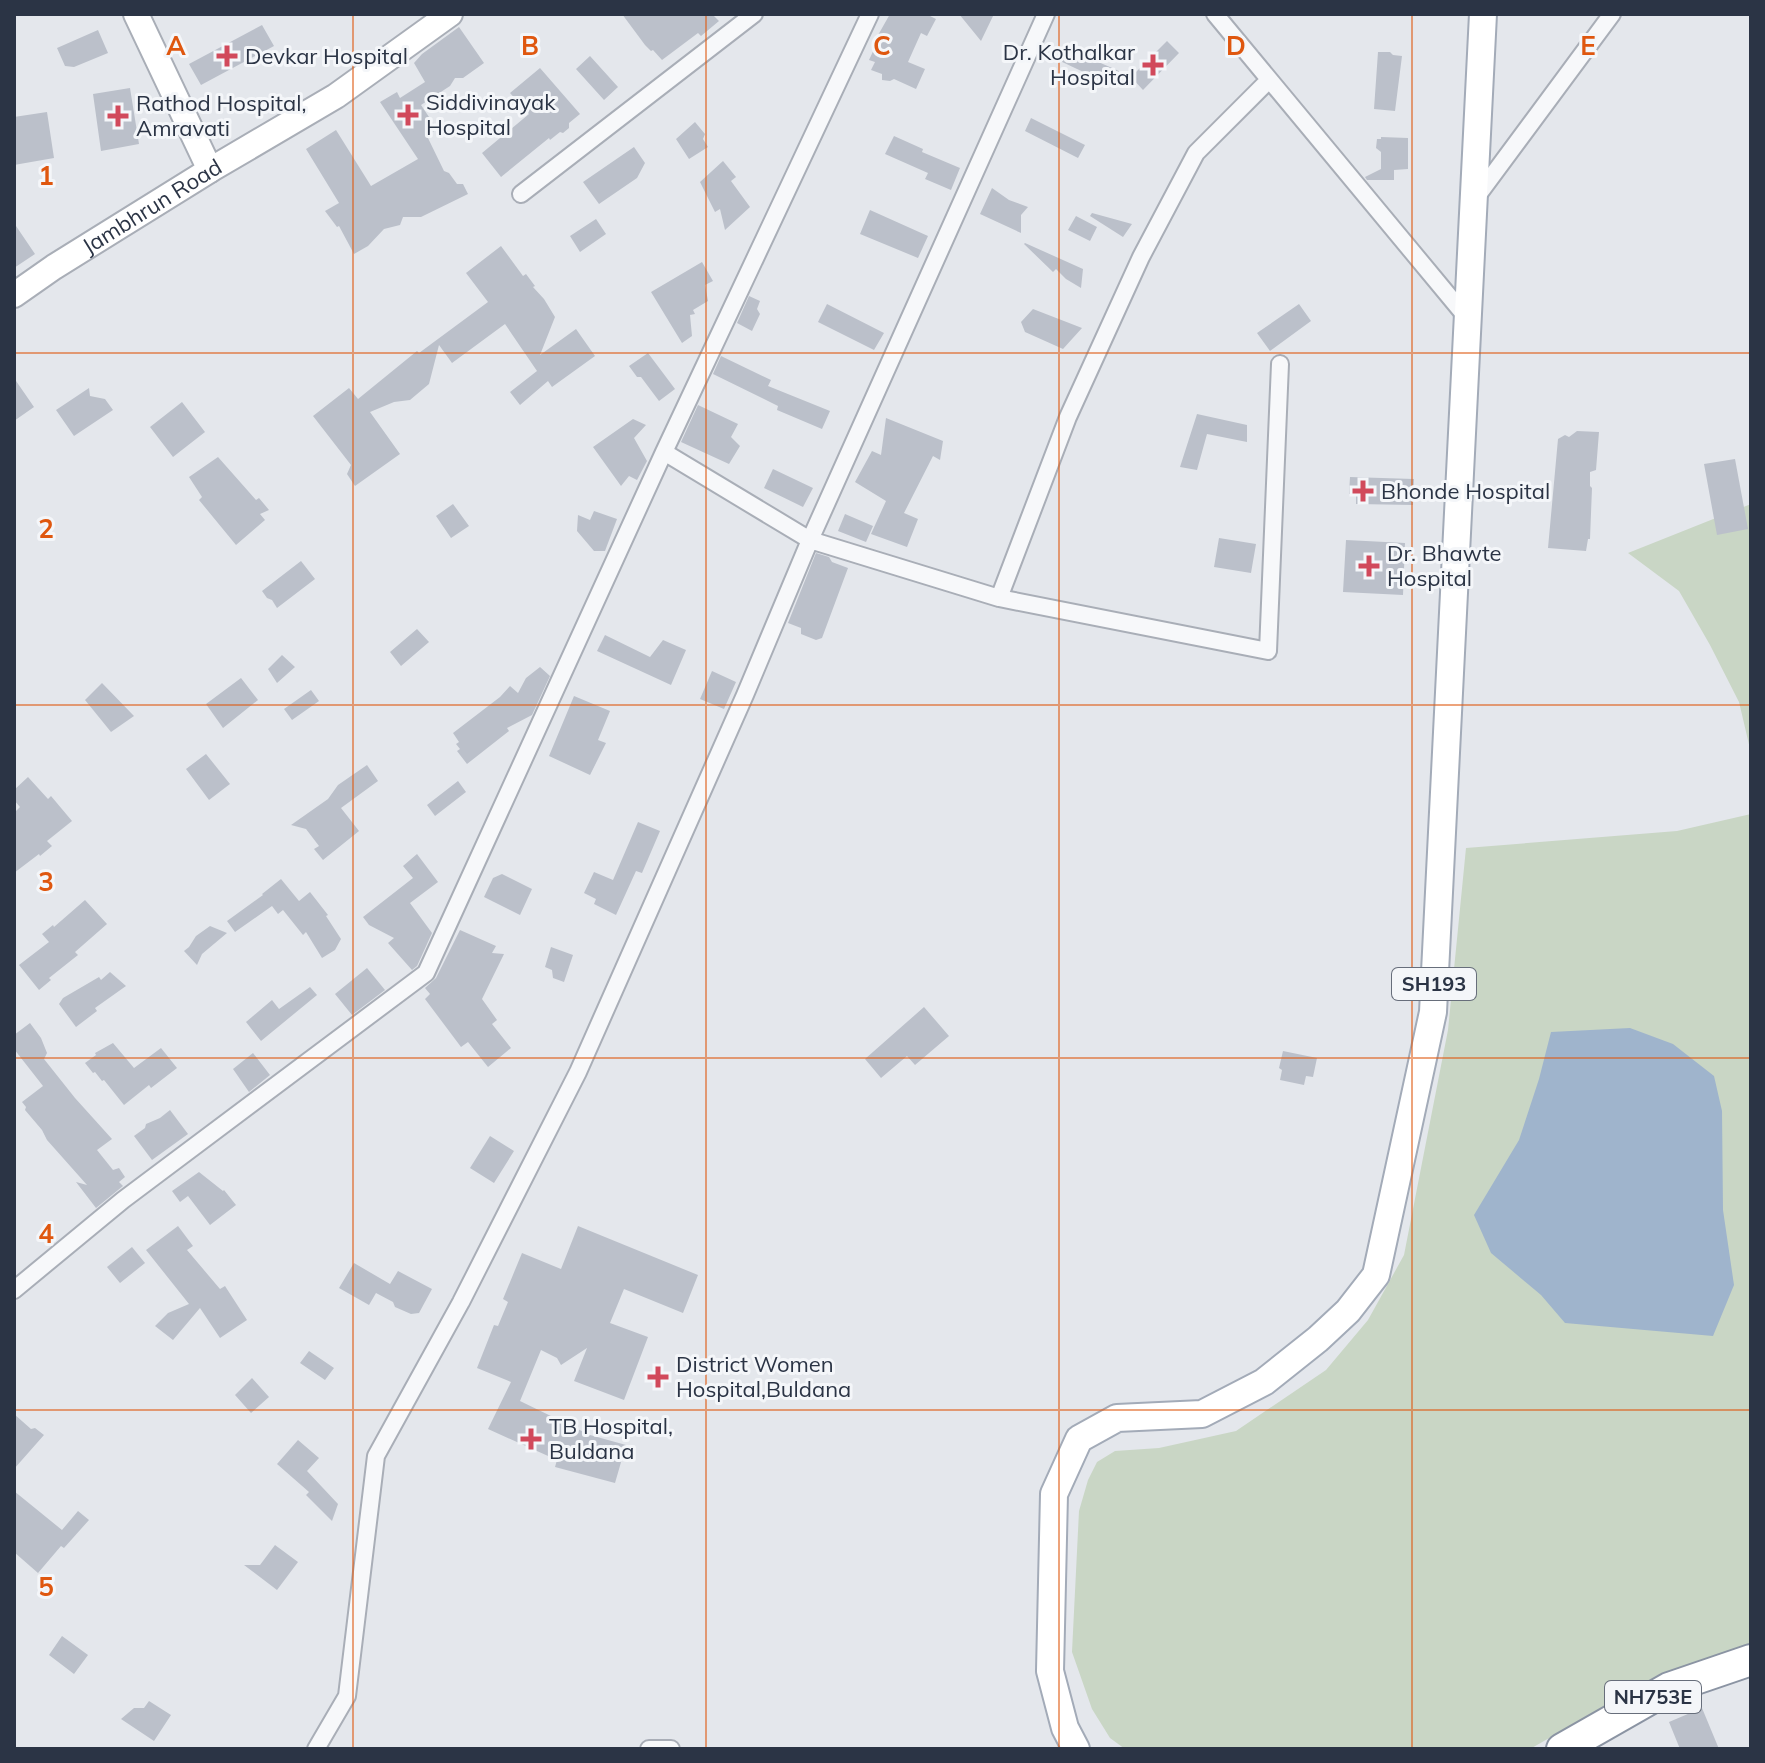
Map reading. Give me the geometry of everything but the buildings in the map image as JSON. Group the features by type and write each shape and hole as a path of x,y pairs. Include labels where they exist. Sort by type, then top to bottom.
{"highway":[{"name":"NH753E","path":"1562,1749 1669,1688 1751,1660"}],"main road":[{"name":"SH193","path":"1076,1749 1065,1728 1050,1671 1054,1494 1079,1439 1117,1418 1202,1414 1264,1382 1348,1311 1376,1275 1433,1012 1483,14"}],"street":[{"path":"136,14 210,170"},
{"name":"Jambhrun Road","path":"14,295 210,170 336,96 450,14"},
{"path":"521,194 754,14"},
{"path":"14,1290 123,1200 426,973 664,452 870,14"},
{"path":"316,1749 347,1696 376,1456 461,1302 578,1072 810,540 1046,14"},
{"path":"1215,14 1468,319"},
{"path":"1474,201 1612,14"},
{"path":"999,598 1068,417 1141,257 1196,153 1269,80"},
{"path":"664,452 810,540 999,598 1268,651 1280,364"},
{"path":"649,1749 671,1749"}],"green space":[{"path":"1751,504 1751,753 1739,702 1679,591 1628,553"},
{"path":"1751,814 1751,1649 1649,1681 1530,1749 1125,1749 1110,1738 1092,1709 1072,1652 1079,1511 1088,1480 1097,1462 1115,1451 1159,1448 1236,1431 1326,1370 1368,1320 1404,1255 1448,1030 1466,848 1677,831"}],"water":[{"path":"1630,1028 1673,1044 1714,1076 1722,1111 1723,1210 1734,1285 1713,1336 1565,1323 1541,1295 1491,1253 1474,1215 1519,1140 1551,1032"}],"place":[{"name":"Devkar Hospital","path":"227,56"},
{"name":"Dr. Kothalkar Hospital","path":"1153,65"},
{"name":"Siddivinayak Hospital","path":"408,115"},
{"name":"Rathod Hospital, Amravati","path":"118,116"},
{"name":"Bhonde Hospital","path":"1363,491"},
{"name":"Dr. Bhawte Hospital","path":"1369,566"},
{"name":"District Women Hospital,Buldana","path":"658,1377"},
{"name":"TB Hospital, Buldana","path":"531,1439"}]}
